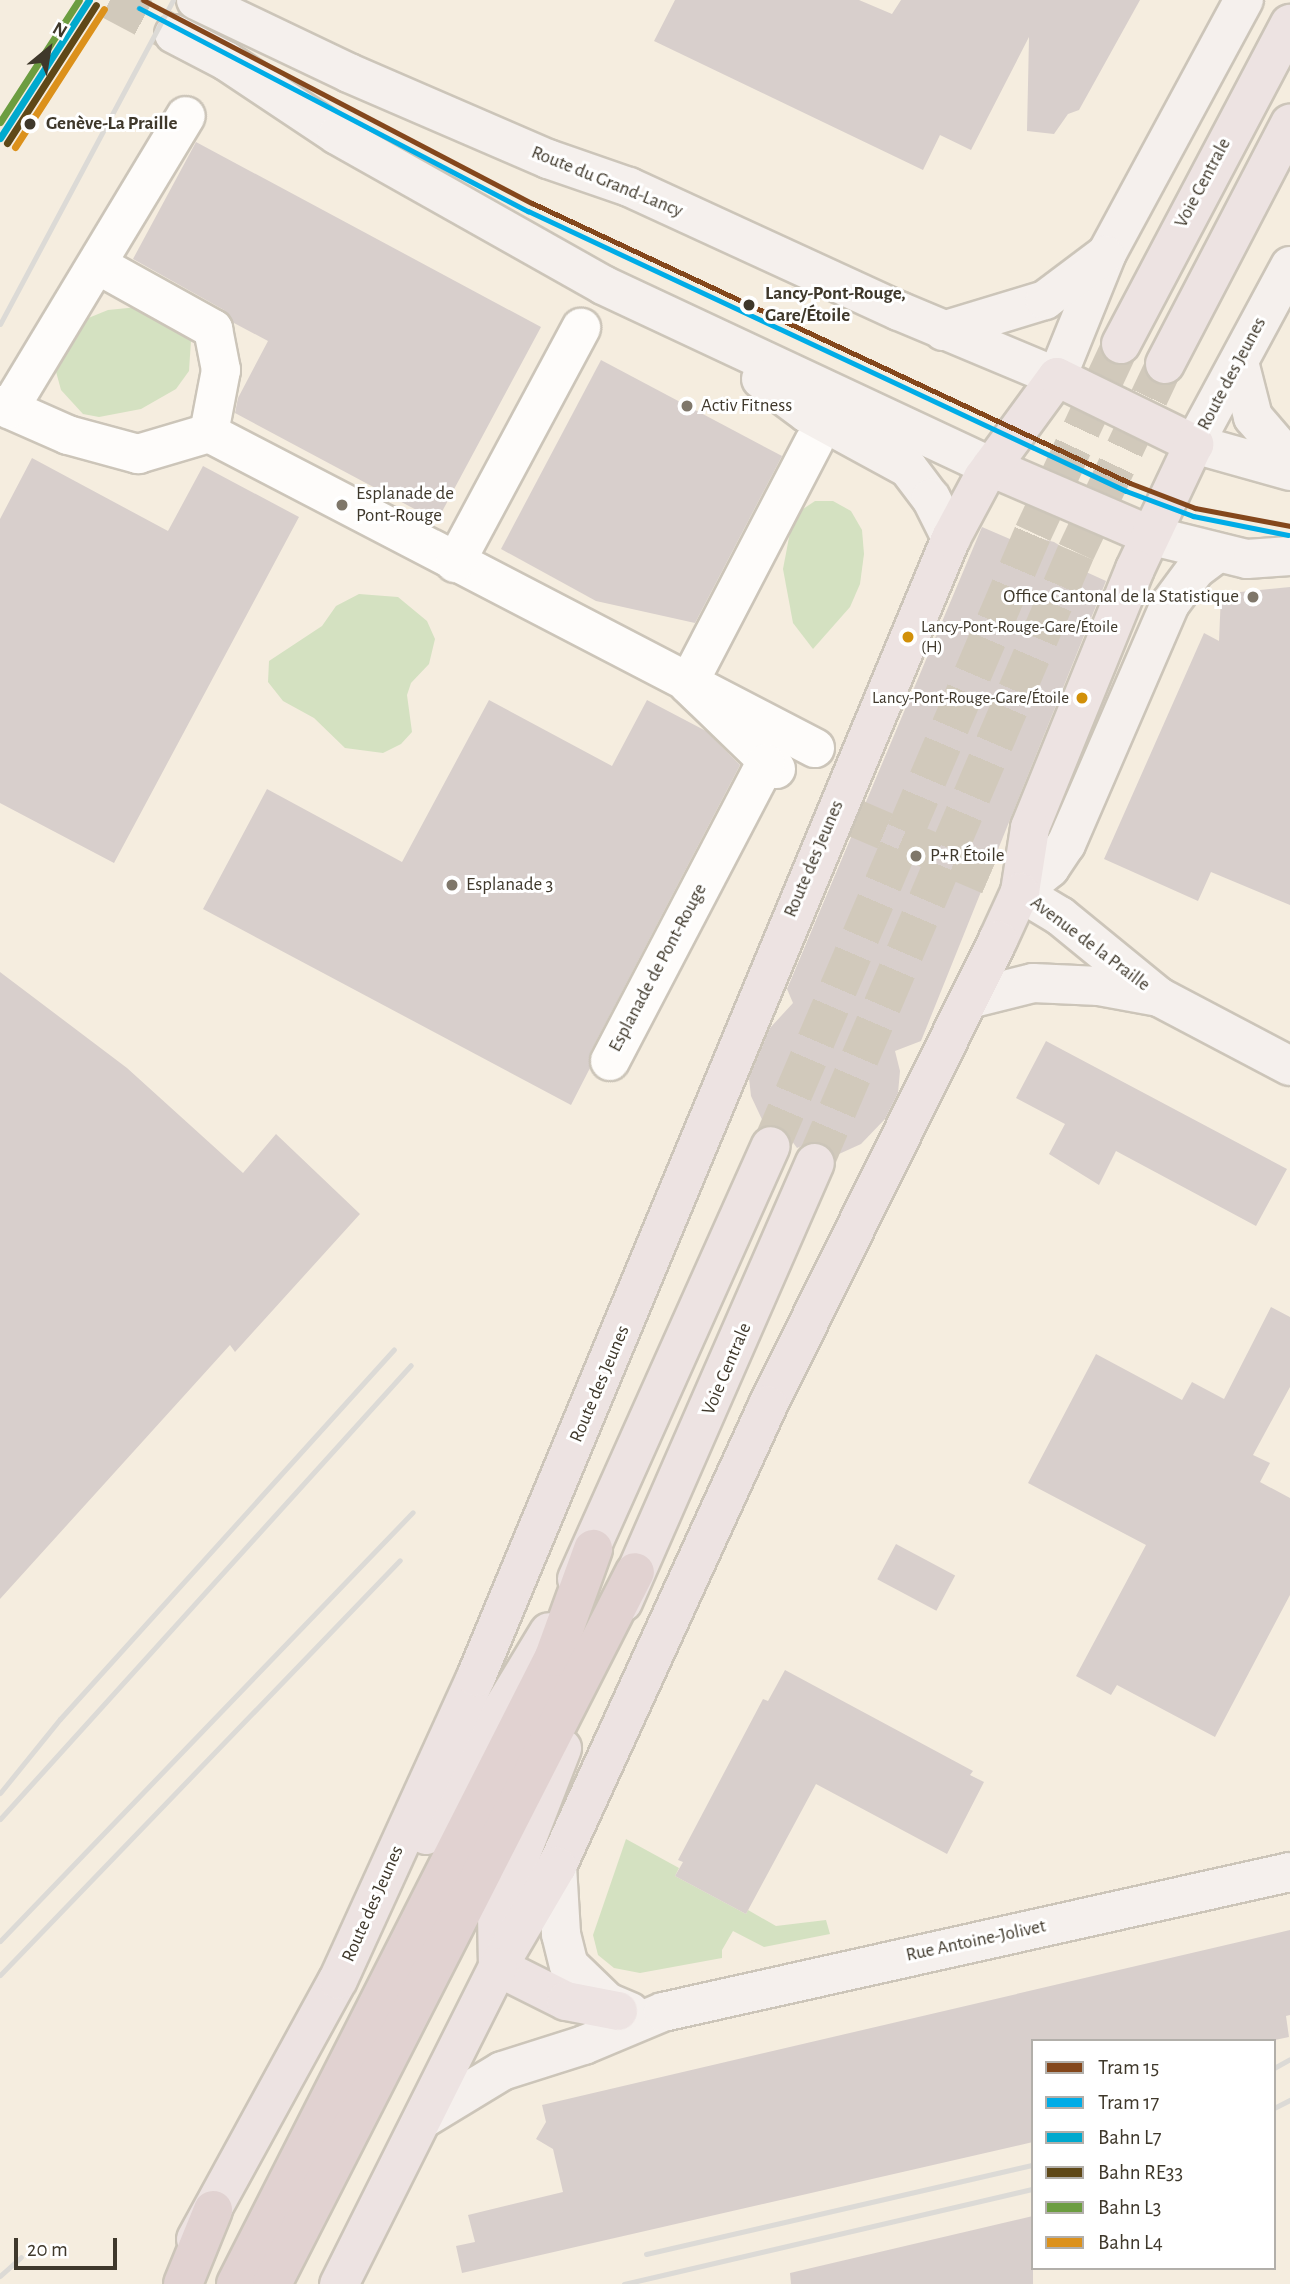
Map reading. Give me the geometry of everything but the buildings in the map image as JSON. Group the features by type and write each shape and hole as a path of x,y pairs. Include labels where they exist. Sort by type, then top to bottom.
{"highway":[{"path":"236,2284 554,1657 593,1549"},
{"path":"272,2284 635,1572"},
{"path":"183,2284 213,2210"}],"main road":[{"name":"Route du Grand-Lancy","path":"196,0 349,73 548,159 629,187 943,331 1057,377"},
{"path":"1244,0 1107,253 1057,377 1194,444 1290,471"},
{"name":"Voie Centrale","path":"1121,344 1290,24"},
{"path":"174,34 226,61 337,135 603,285 697,332 991,467 1149,535 1216,554 1247,559 1290,556"},
{"path":"1166,364 1290,124"},
{"path":"943,331 1045,300 1107,253"},
{"name":"Route des Jeunes","path":"1194,444 1290,266"},
{"path":"697,332 807,413 908,468 931,498 951,538"},
{"path":"1239,362 1253,417 1290,460"},
{"name":"Route des Jeunes","path":"171,2284 338,1980 539,1531 843,812 951,538 991,467 1057,377"},
{"path":"339,2284 498,1967 557,1866 768,1405 969,999 1005,884 1149,535 1194,444"},
{"path":"1005,884 1049,868 1066,844 1170,604 1195,569 1216,554"},
{"name":"Avenue de la Praille","path":"1005,884 1059,916 1158,998 1290,1066"},
{"name":"Avenue de la Praille","path":"969,999 1033,982 1099,986 1158,998"},
{"path":"338,1980 544,1641 593,1549 771,1146"},
{"name":"Voie Centrale","path":"498,1967 497,1916 507,1882 635,1572 815,1163"},
{"path":"557,1866 566,1957 583,1982 618,2011"},
{"name":"Rue Antoine-Jolivet","path":"423,2119 502,2071 584,2045 663,2012 1290,1872"},
{"path":"498,1967 566,2001 618,2011"},
{"name":"Rue Antoine-Jolivet","path":"618,2011 663,2012"}],"street":[{"path":"98,264 213,328 221,370 209,433 138,454 68,435 4,407 98,264 186,116"},
{"path":"455,563 581,328"},
{"name":"Esplanade de Pont-Rouge","path":"209,433 815,748"},
{"path":"688,684 814,442"},
{"name":"Esplanade de Pont-Rouge","path":"610,1061 771,766 688,684"}],"green space":[{"path":"138,307 180,325 191,340 189,371 176,389 141,409 99,417 83,414 61,390 55,368 81,321 108,310"},
{"path":"815,501 833,501 851,511 862,530 864,554 860,584 850,607 813,649 793,623 783,569 791,527 800,511"},
{"path":"359,594 398,597 427,621 435,639 429,664 411,683 407,695 412,732 401,744 383,753 345,748 314,718 283,701 268,682 269,661 322,626 336,606"},
{"path":"626,1839 679,1868 675,1876 746,1914 748,1910 776,1926 826,1920 830,1934 764,1947 733,1931 722,1950 722,1958 640,1973 614,1968 598,1955 593,1935"}],"tunnel":[{"path":"110,0 174,34"},
{"path":"771,1146 1033,533 1121,344"},
{"path":"815,1163 1076,552 1165,364"},
{"path":"850,816 990,876"}],"railway":[{"path":"0,324 173,0"},
{"path":"0,1793 60,1719 394,1350"},
{"path":"0,1819 411,1365"},
{"path":"0,1941 413,1512"},
{"path":"0,1975 400,1560"},
{"path":"1276,2067 1290,2059"},
{"path":"1276,2107 1290,2100"},
{"path":"646,2254 1031,2165"},
{"path":"624,2284 1031,2189"},
{"path":"0,2276 21,2257"}],"tram line":[{"name":"15","path":"143,0 532,203 1130,483 1195,508 1290,526"},
{"name":"17","path":"139,8 528,211 1126,491 1193,516 1288,535"}],"rail line":[{"name":"L3","path":"0,122 79,0"},
{"name":"L7","path":"0,138 89,0"},
{"name":"RE33","path":"7,143 96,5"},
{"name":"L4","path":"15,147 104,9"}],"place":[{"name":"Genève-La Praille","path":"30,124"},
{"name":"Lancy-Pont-Rouge, Gare/Étoile","path":"749,305"},
{"name":"Activ Fitness","path":"687,406"},
{"name":"Esplanade de Pont-Rouge","path":"342,505"},
{"name":"Office Cantonal de la Statistique","path":"1253,597"},
{"name":"Lancy-Pont-Rouge-Gare/Étoile (H)","path":"908,637"},
{"name":"Lancy-Pont-Rouge-Gare/Étoile","path":"1082,698"},
{"name":"P+R Étoile","path":"916,856"},
{"name":"Esplanade 3","path":"452,885"}]}
